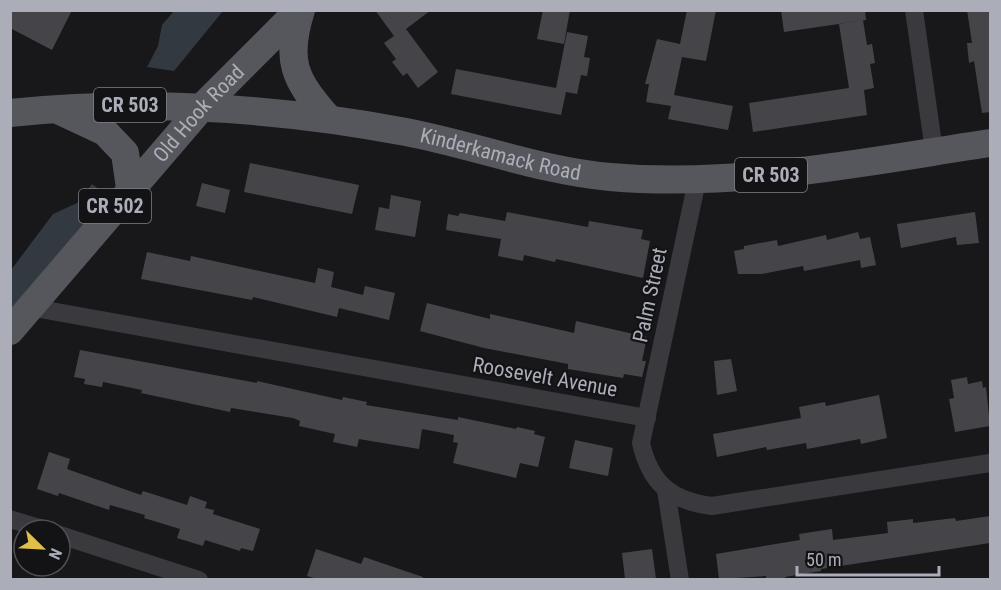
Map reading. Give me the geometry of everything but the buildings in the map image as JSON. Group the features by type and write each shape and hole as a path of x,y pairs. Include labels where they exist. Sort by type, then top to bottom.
{"main road":[{"name":"Old Hook Road","path":"10,331 130,188 203,106 300,10"},
{"path":"300,10 292,40 296,71 304,91 327,118"},
{"name":"Kinderkamack Road","path":"10,113 56,109 203,106 327,118 410,133 550,168 607,177 697,181 757,177 990,143"},
{"path":"56,109 105,132 125,153 130,188"}],"street":[{"path":"914,10 934,151"},
{"name":"Palm Street","path":"646,418 697,181"},
{"name":"Roosevelt Avenue","path":"29,307 646,418"},
{"path":"646,418 641,443 645,460 654,477 666,490 693,504 712,506 990,463"},
{"path":"666,490 680,579"},
{"path":"72,539 200,579"}],"shaded area":[{"path":"174,11 223,11 174,71 147,67 158,46 162,25"},
{"path":"92,184 109,197 11,310 11,270 53,214 77,203"}]}
